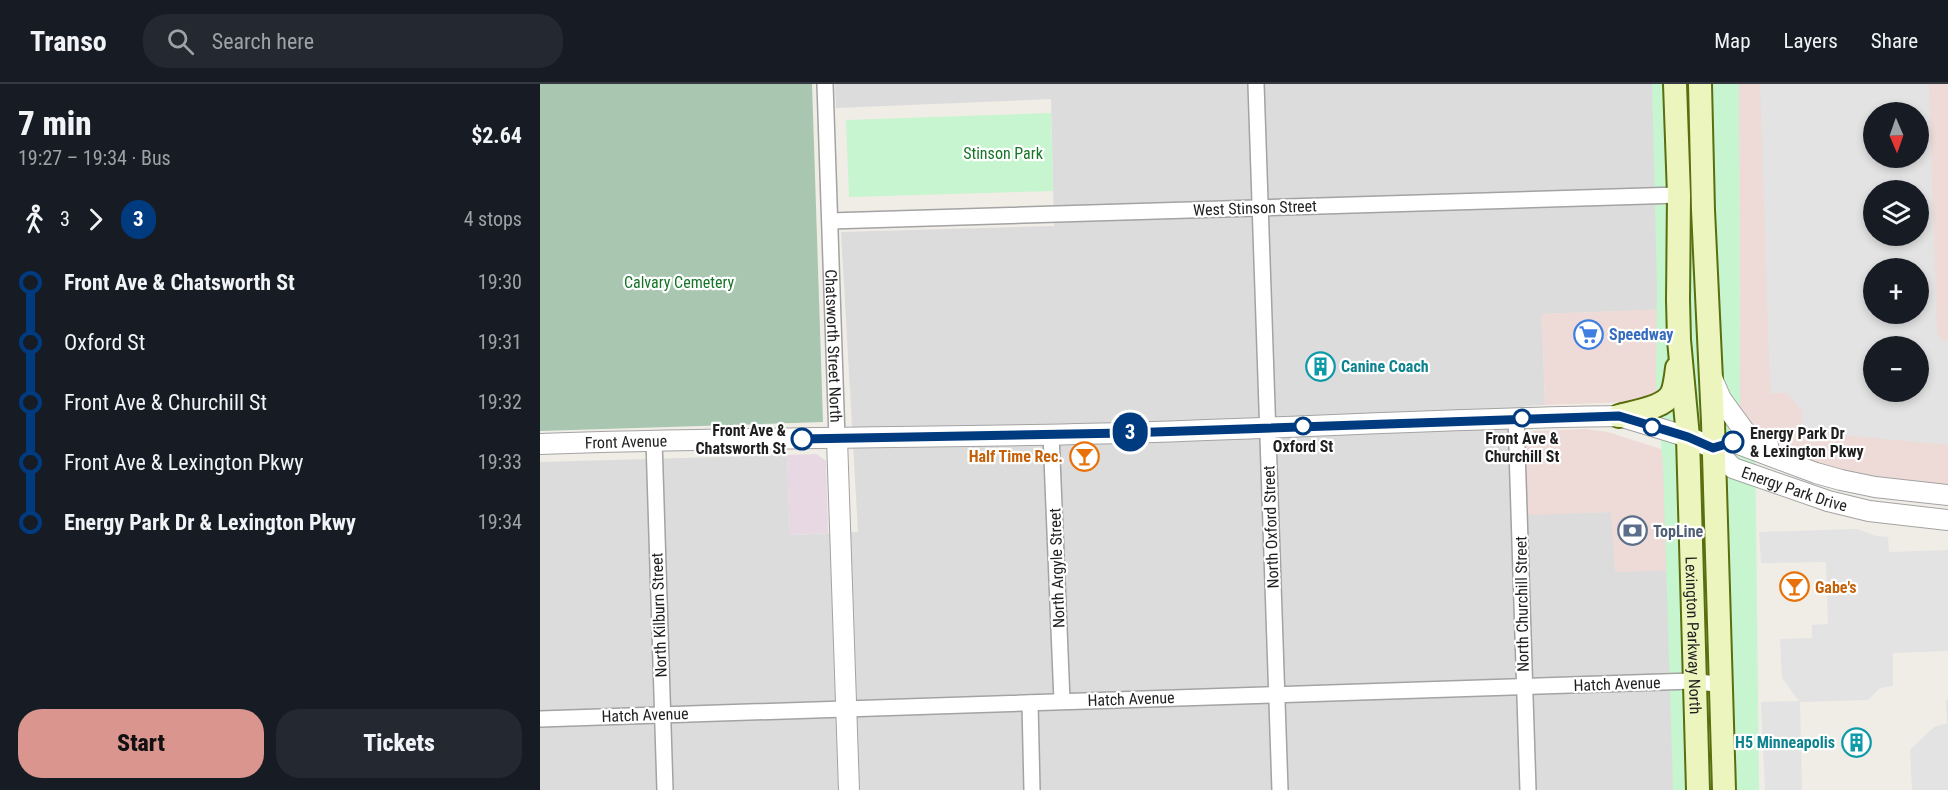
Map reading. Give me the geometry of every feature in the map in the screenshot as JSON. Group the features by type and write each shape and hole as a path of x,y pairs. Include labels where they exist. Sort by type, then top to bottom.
{"main road":[{"name":"Lexington Parkway North","path":"1675,84 1679,195 1678,300 1688,437 1698,790"},
{"name":"Lexington Parkway North","path":"1700,84 1724,790"},
{"path":"1619,416 1653,408 1667,399 1672,393 1681,352"}],"street":[{"name":"Chatsworth Street North","path":"825,84 849,790"},
{"name":"North Oxford Street","path":"1256,84 1280,790"},
{"name":"West Stinson Street","path":"830,221 1679,195"},
{"path":"1711,377 1722,399 1745,432 1779,451 1806,470"},
{"name":"Front Avenue","path":"540,444 1051,434 1619,416 1688,437 1713,448"},
{"name":"North Churchill Street","path":"1516,418 1528,790"},
{"name":"North Argyle Street","path":"1051,434 1062,701"},
{"name":"North Kilburn Street","path":"654,440 664,790"},
{"name":"Energy Park Drive","path":"1948,495 1875,487 1841,480 1806,470 1733,442 1713,448 1733,468 1828,501 1869,511 1948,520"},
{"name":"Hatch Avenue","path":"540,718 1694,681 1722,685"},
{"path":"1030,703 1032,790"}],"shaded area":[{"path":"835,84 1668,84 1674,309 1542,314 1545,405 1524,406 1527,514 1611,512 1682,570 1694,790 540,790 540,462 787,455 790,535 858,532 841,232 1054,226 1051,99 836,108"},
{"path":"1739,84 1948,84 1948,487 1865,479 1819,467 1802,453 1774,440 1740,418"},
{"path":"1760,84 1929,84 1937,331 1940,339 1948,341 1948,445 1801,431 1802,411 1787,393 1770,393"},
{"path":"1674,309 1670,380 1652,401 1545,405 1542,314"},
{"path":"1586,429 1608,432 1673,453 1682,570 1615,572 1611,512 1527,515 1526,442 1528,437 1534,431"},
{"path":"816,454 826,461 828,533 790,535 787,455"},
{"path":"1856,529 1888,537 1889,552 1948,550 1948,651 1893,653 1893,686 1880,688 1868,700 1800,702 1802,790 1765,790 1761,702 1799,701 1782,678 1780,639 1812,638 1812,625 1828,624 1826,562 1761,563 1759,532"},
{"path":"1946,700 1948,700 1948,790 1912,790 1910,750 1934,727 1947,723"}],"green space":[{"name":"Calvary Cemetery","path":"540,84 812,84 823,422 540,431"},
{"path":"1652,84 1739,84 1740,418 1755,433 1759,790 1673,790 1663,465 1656,381 1657,289"},
{"name":"Stinson Park","path":"1051,113 1053,191 849,197 846,120"}],"bus line":[{"name":"3","path":"802,439 1125,433 1619,416 1688,437 1713,448 1733,442"}],"place":[{"name":"Speedway","path":"1588,334"},
{"name":"Canine Coach","path":"1320,366"},
{"name":"Front Ave & Churchill St","path":"1522,418"},
{"name":"Oxford St","path":"1303,426"},
{"name":"Front Ave & Chatsworth St","path":"802,439"},
{"name":"Energy Park Dr & Lexington Pkwy","path":"1733,442"},
{"name":"Half Time Rec.","path":"1084,456"},
{"name":"TopLine","path":"1632,531"},
{"name":"Gabe's","path":"1794,587"},
{"name":"H5 Minneapolis","path":"1856,742"}]}
